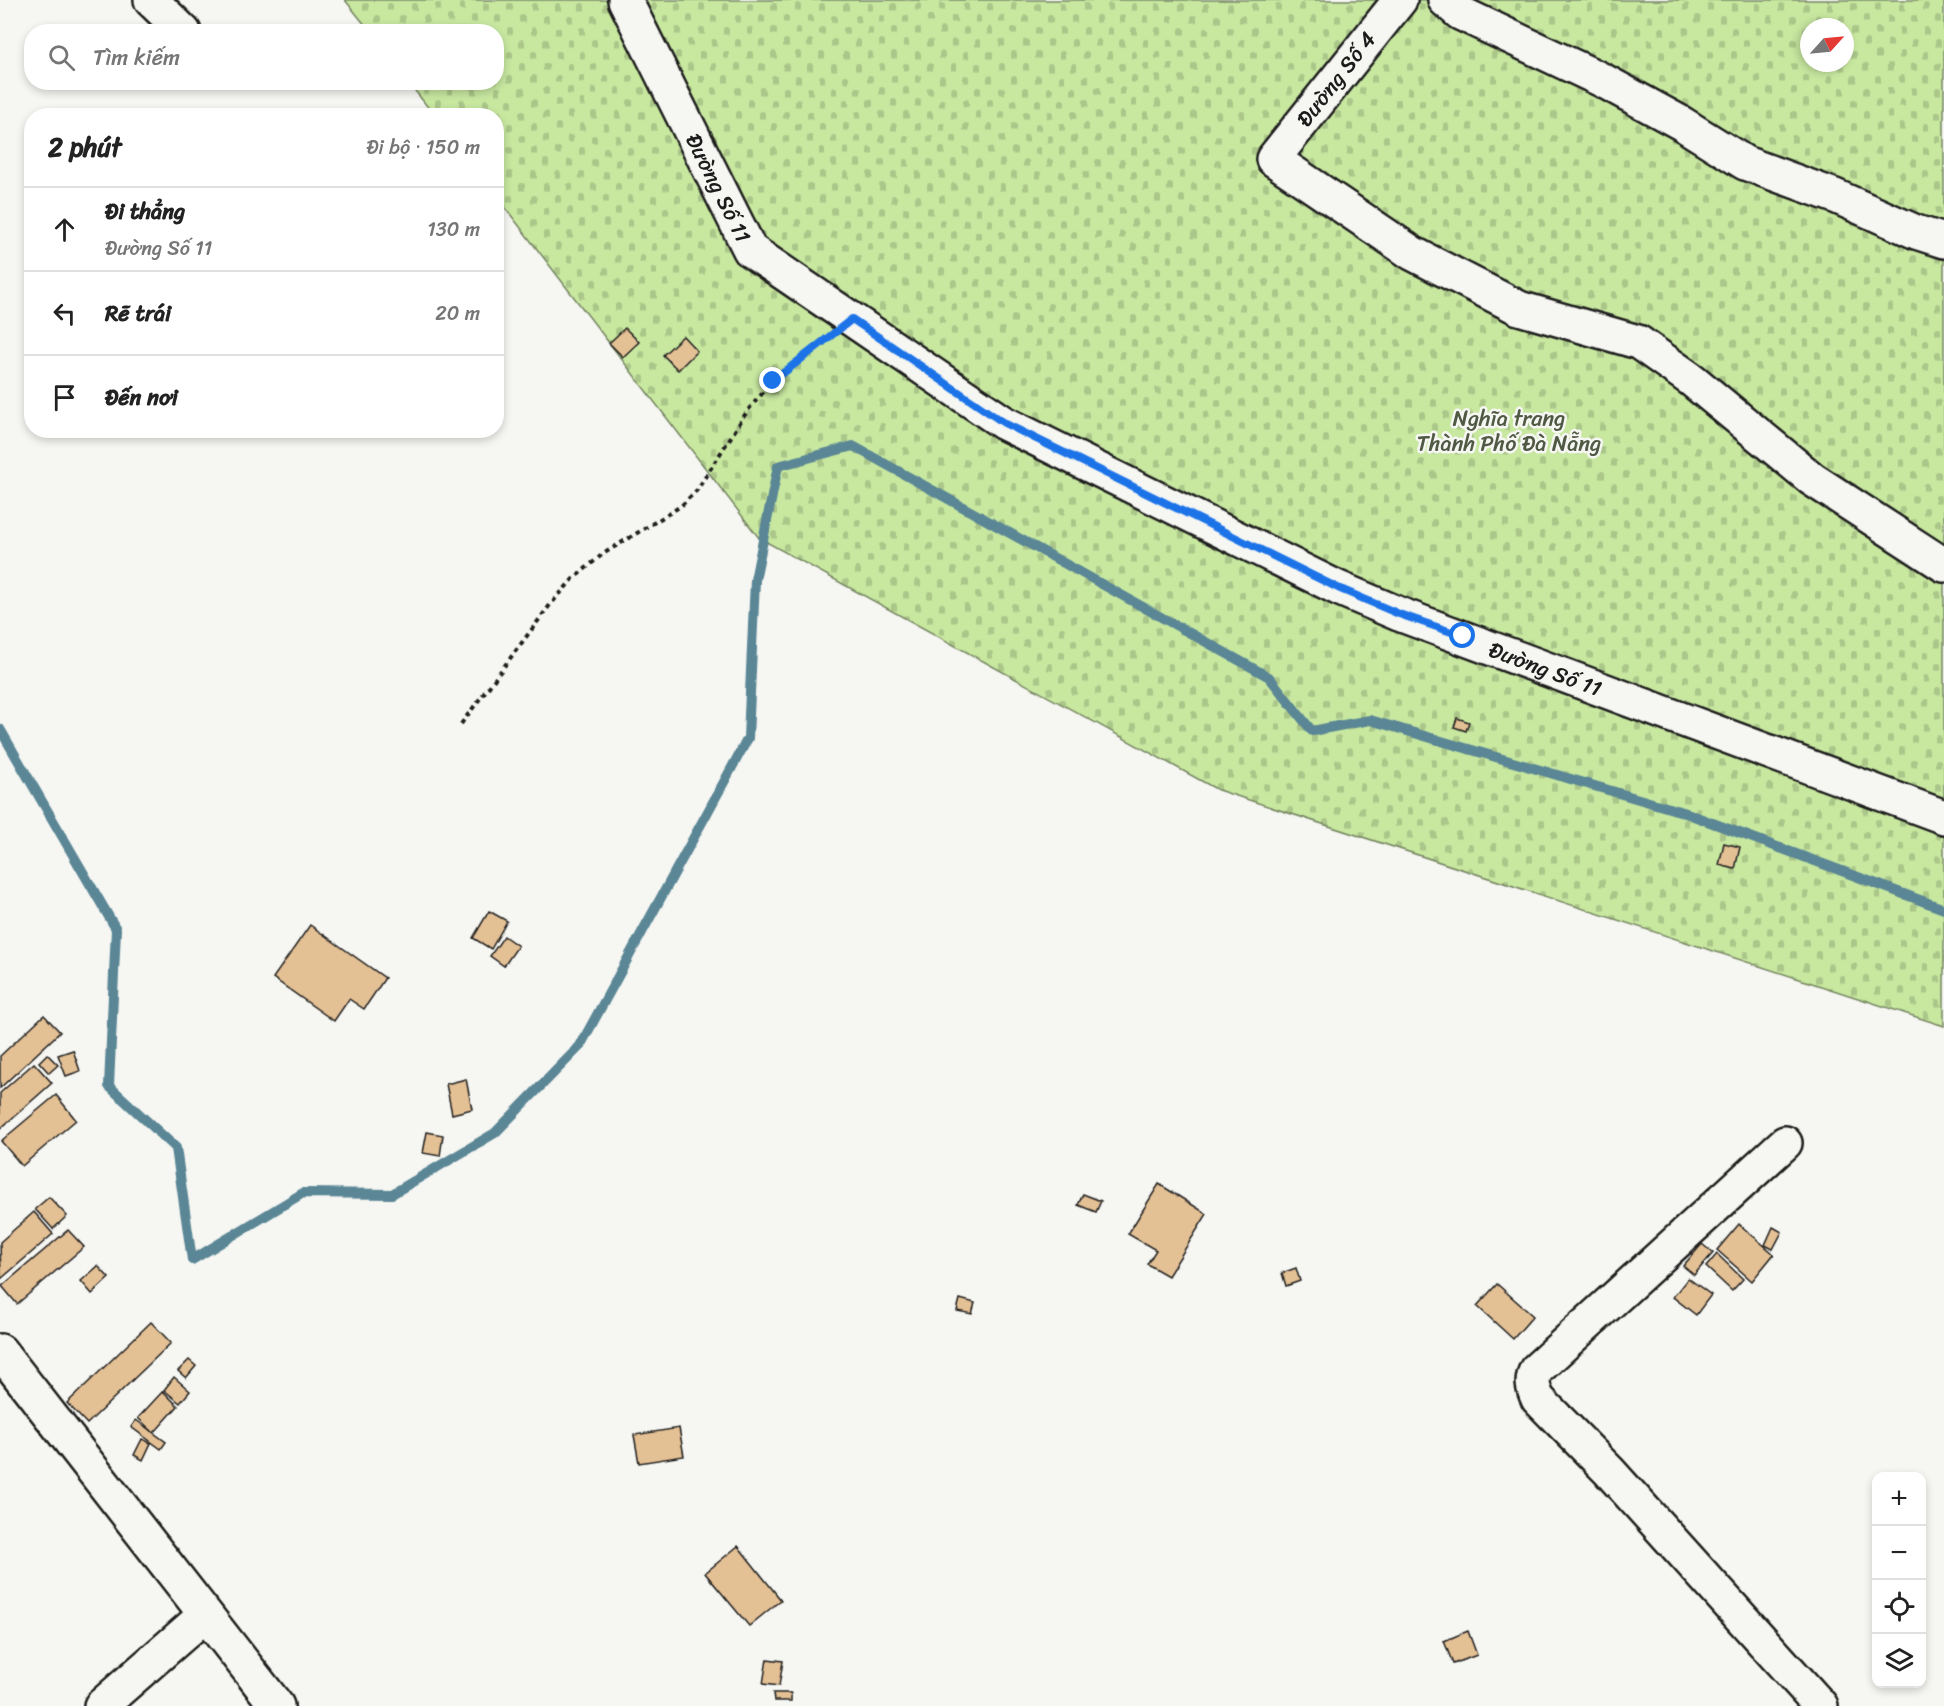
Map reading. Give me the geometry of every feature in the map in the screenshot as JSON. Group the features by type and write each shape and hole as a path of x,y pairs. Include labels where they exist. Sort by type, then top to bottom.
{"street":[{"path":"151,0 176,24"},
{"name":"Đường Số 11","path":"625,0 750,250 1004,423 1338,588 1399,614 1944,817"},
{"name":"Đường Số 4","path":"1400,0 1273,159 1412,253 1519,308 1638,342 1701,387 1812,479 1944,565"},
{"path":"1445,0 1460,13 1602,80 1671,117 1745,164 1835,196 1916,232 1944,241"},
{"path":"1785,1143 1536,1370 1532,1380 1538,1399 1609,1471 1821,1706"},
{"path":"0,1352 277,1706"},
{"path":"101,1706 205,1615"}],"path":[{"path":"461,724 550,605 573,579 603,554 681,506 697,489 748,410 773,381 852,319"}],"green space":[{"name":"Nghĩa trang Thành Phố Đà Nẵng","path":"345,0 1944,0 1944,1026 1218,790 759,538 504,206 504,108 429,108 414,90 504,90 504,24 364,24"}],"building":[{"path":"625,328 639,342 623,357 609,343"},
{"path":"683,336 697,351 678,370 663,355"},
{"path":"1457,718 1469,722 1466,731 1454,727"},
{"path":"1724,843 1740,847 1735,869 1719,865"},
{"path":"489,911 507,921 491,949 473,938"},
{"path":"310,925 385,978 364,1009 349,999 334,1021 273,978"},
{"path":"504,936 518,946 504,966 490,956"},
{"path":"44,1015 60,1032 0,1088 0,1056"},
{"path":"73,1050 80,1071 66,1076 58,1055"},
{"path":"47,1054 58,1065 49,1073 39,1062"},
{"path":"34,1063 52,1083 0,1129 0,1093"},
{"path":"466,1079 472,1109 452,1114 446,1084"},
{"path":"56,1095 76,1120 22,1166 1,1141"},
{"path":"427,1132 443,1135 440,1156 423,1153"},
{"path":"1159,1184 1207,1214 1168,1276 1147,1264 1156,1250 1128,1234"},
{"path":"1083,1194 1101,1201 1096,1212 1078,1205"},
{"path":"49,1197 67,1216 53,1229 35,1209"},
{"path":"34,1212 53,1234 1,1279 0,1242"},
{"path":"1739,1224 1774,1254 1752,1281 1717,1250"},
{"path":"1773,1227 1782,1232 1773,1249 1765,1245"},
{"path":"68,1230 84,1247 17,1304 2,1286"},
{"path":"1702,1244 1713,1253 1694,1275 1683,1266"},
{"path":"1717,1254 1743,1279 1732,1291 1706,1267"},
{"path":"98,1266 109,1278 92,1294 81,1281"},
{"path":"1296,1268 1300,1281 1286,1286 1282,1273"},
{"path":"1688,1278 1711,1295 1696,1315 1673,1297"},
{"path":"1497,1284 1533,1316 1513,1339 1477,1306"},
{"path":"960,1299 975,1303 972,1314 957,1311"},
{"path":"151,1322 171,1343 87,1424 67,1403"},
{"path":"189,1360 196,1366 186,1378 178,1371"},
{"path":"174,1377 190,1391 180,1403 164,1390"},
{"path":"163,1391 178,1406 154,1433 138,1418"},
{"path":"136,1420 166,1442 161,1449 131,1427"},
{"path":"679,1428 684,1456 639,1463 634,1435"},
{"path":"142,1439 151,1443 143,1460 134,1455"},
{"path":"738,1546 781,1600 749,1626 705,1573"},
{"path":"1468,1631 1477,1655 1453,1664 1444,1641"},
{"path":"767,1659 783,1661 779,1686 763,1684"},
{"path":"773,1693 791,1693 791,1701 774,1701"}],"waterway":[{"path":"0,729 116,929 109,1086 176,1148 192,1260 303,1193 392,1194 495,1133 580,1046 748,738 755,580 778,466 853,446 1269,677 1312,731 1370,720 1683,812 1944,909"}],"route":[{"path":"773,381 852,319 1004,423 1338,588 1399,614 1463,636"}]}
